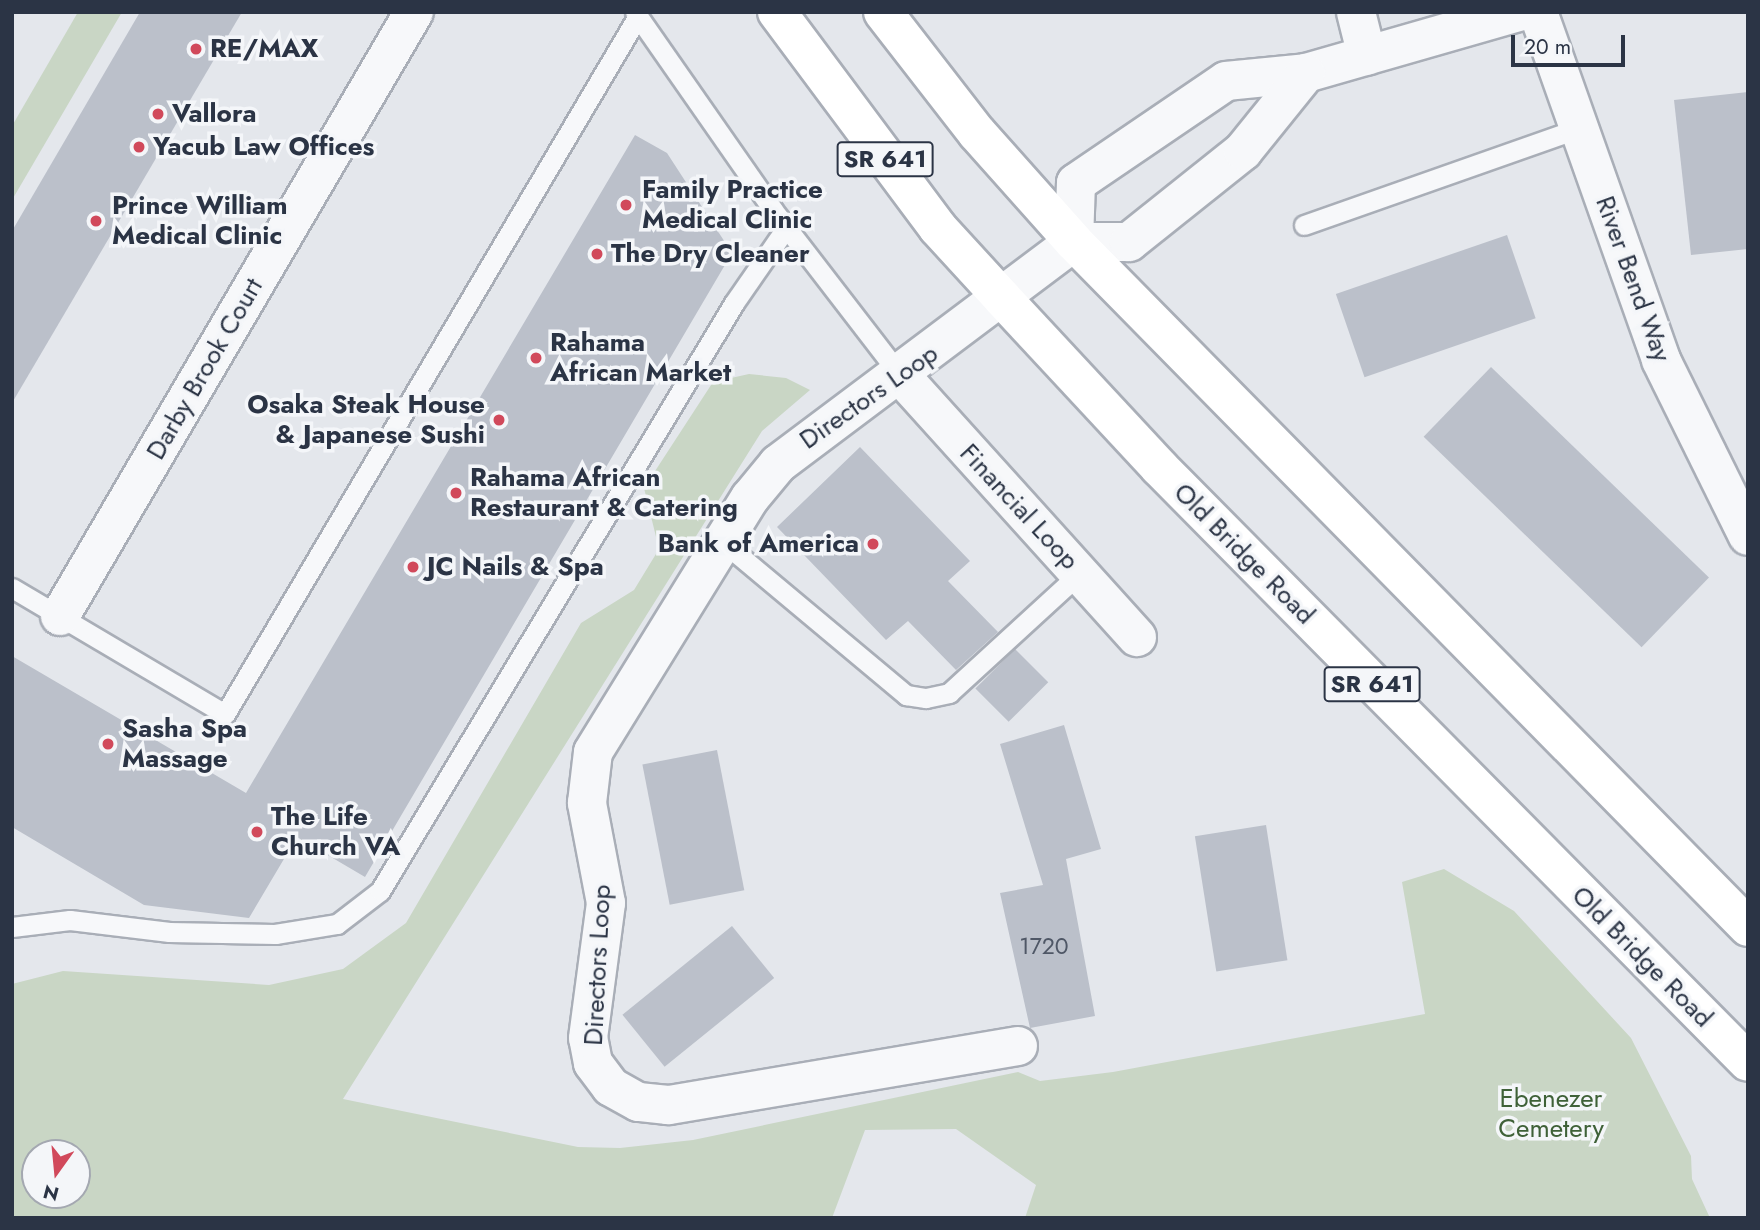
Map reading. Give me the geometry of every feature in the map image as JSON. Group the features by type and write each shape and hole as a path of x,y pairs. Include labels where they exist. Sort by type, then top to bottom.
{"main road":[{"name":"Old Bridge Road","path":"777,12 938,228 1003,299 1159,467 1748,1062"},
{"name":"SR 641","path":"883,12 977,133 1074,242 1748,927"}],"street":[{"name":"Darby Brook Court","path":"60,616 414,12"},
{"path":"1356,12 1367,56"},
{"path":"1306,73 1243,151 1129,242 1074,242 1076,183 1094,167 1226,81 1306,73 1519,12"},
{"name":"River Bend Way","path":"1538,12 1661,360 1748,536"},
{"name":"Directors Loop","path":"1018,1046 668,1105 629,1097 611,1087 593,1063 588,1038 606,904 587,774 593,752 723,542 778,464 820,427 901,376 1074,242"},
{"name":"Financial Loop","path":"901,376 1137,638"}],"lane":[{"path":"12,588 225,714 636,14 786,228 901,376"},
{"path":"1304,225 1578,128"},
{"path":"12,927 70,920 169,932 275,934 337,924 380,891 734,303 786,228"},
{"path":"723,542 906,695 926,698 949,693 1080,572"}],"green space":[{"path":"78,12 122,12 12,200 12,126"},
{"name":"Ebenezer Cemetery","path":"749,374 786,378 810,390 762,431 343,1099 578,1147 620,1148 693,1140 1018,1072 1040,1081 1113,1072 1425,1014 1402,882 1444,869 1514,911 1631,1038 1691,1156 1692,1179 1710,1218 1025,1218 1036,1185 956,1129 865,1130 832,1218 12,1218 12,984 63,971 269,985 343,969 406,923 581,623 634,590 659,549 644,488 713,382"}],"building":[{"path":"140,12 242,12 12,403 12,231"},
{"path":"1748,92 1748,249 1691,255 1674,100"},
{"path":"635,135 667,153 732,253 365,877 297,837 249,918 144,905 12,827 12,656 246,793"},
{"path":"1507,235 1536,318 1365,377 1336,294"},
{"path":"1491,367 1709,577 1642,647 1424,437"},
{"name":"Bank of America","path":"860,447 970,561 948,581 998,632 956,670 908,621 886,640 777,527"},
{"path":"1015,649 1048,682 1009,722 975,689"},
{"path":"1064,725 1101,849 1066,859 1095,1016 1030,1028 1000,893 1043,885 1000,744"},
{"path":"717,750 744,890 670,905 642,765"},
{"path":"1266,825 1287,960 1216,972 1195,836"},
{"path":"732,926 774,978 665,1067 622,1015"}],"place":[{"name":"RE/MAX","path":"196,49"},
{"name":"Vallora","path":"158,114"},
{"name":"Yacub Law Offices","path":"139,147"},
{"name":"Family Practice Medical Clinic","path":"626,205"},
{"name":"Prince William Medical Clinic","path":"96,221"},
{"name":"The Dry Cleaner","path":"597,254"},
{"name":"Rahama African Market","path":"536,358"},
{"name":"Osaka Steak House & Japanese Sushi","path":"499,420"},
{"name":"Rahama African Restaurant & Catering","path":"456,493"},
{"name":"Bank of America","path":"873,544"},
{"name":"JC Nails & Spa","path":"413,567"},
{"name":"Sasha Spa Massage","path":"108,744"},
{"name":"The Life Church VA","path":"257,832"}]}
